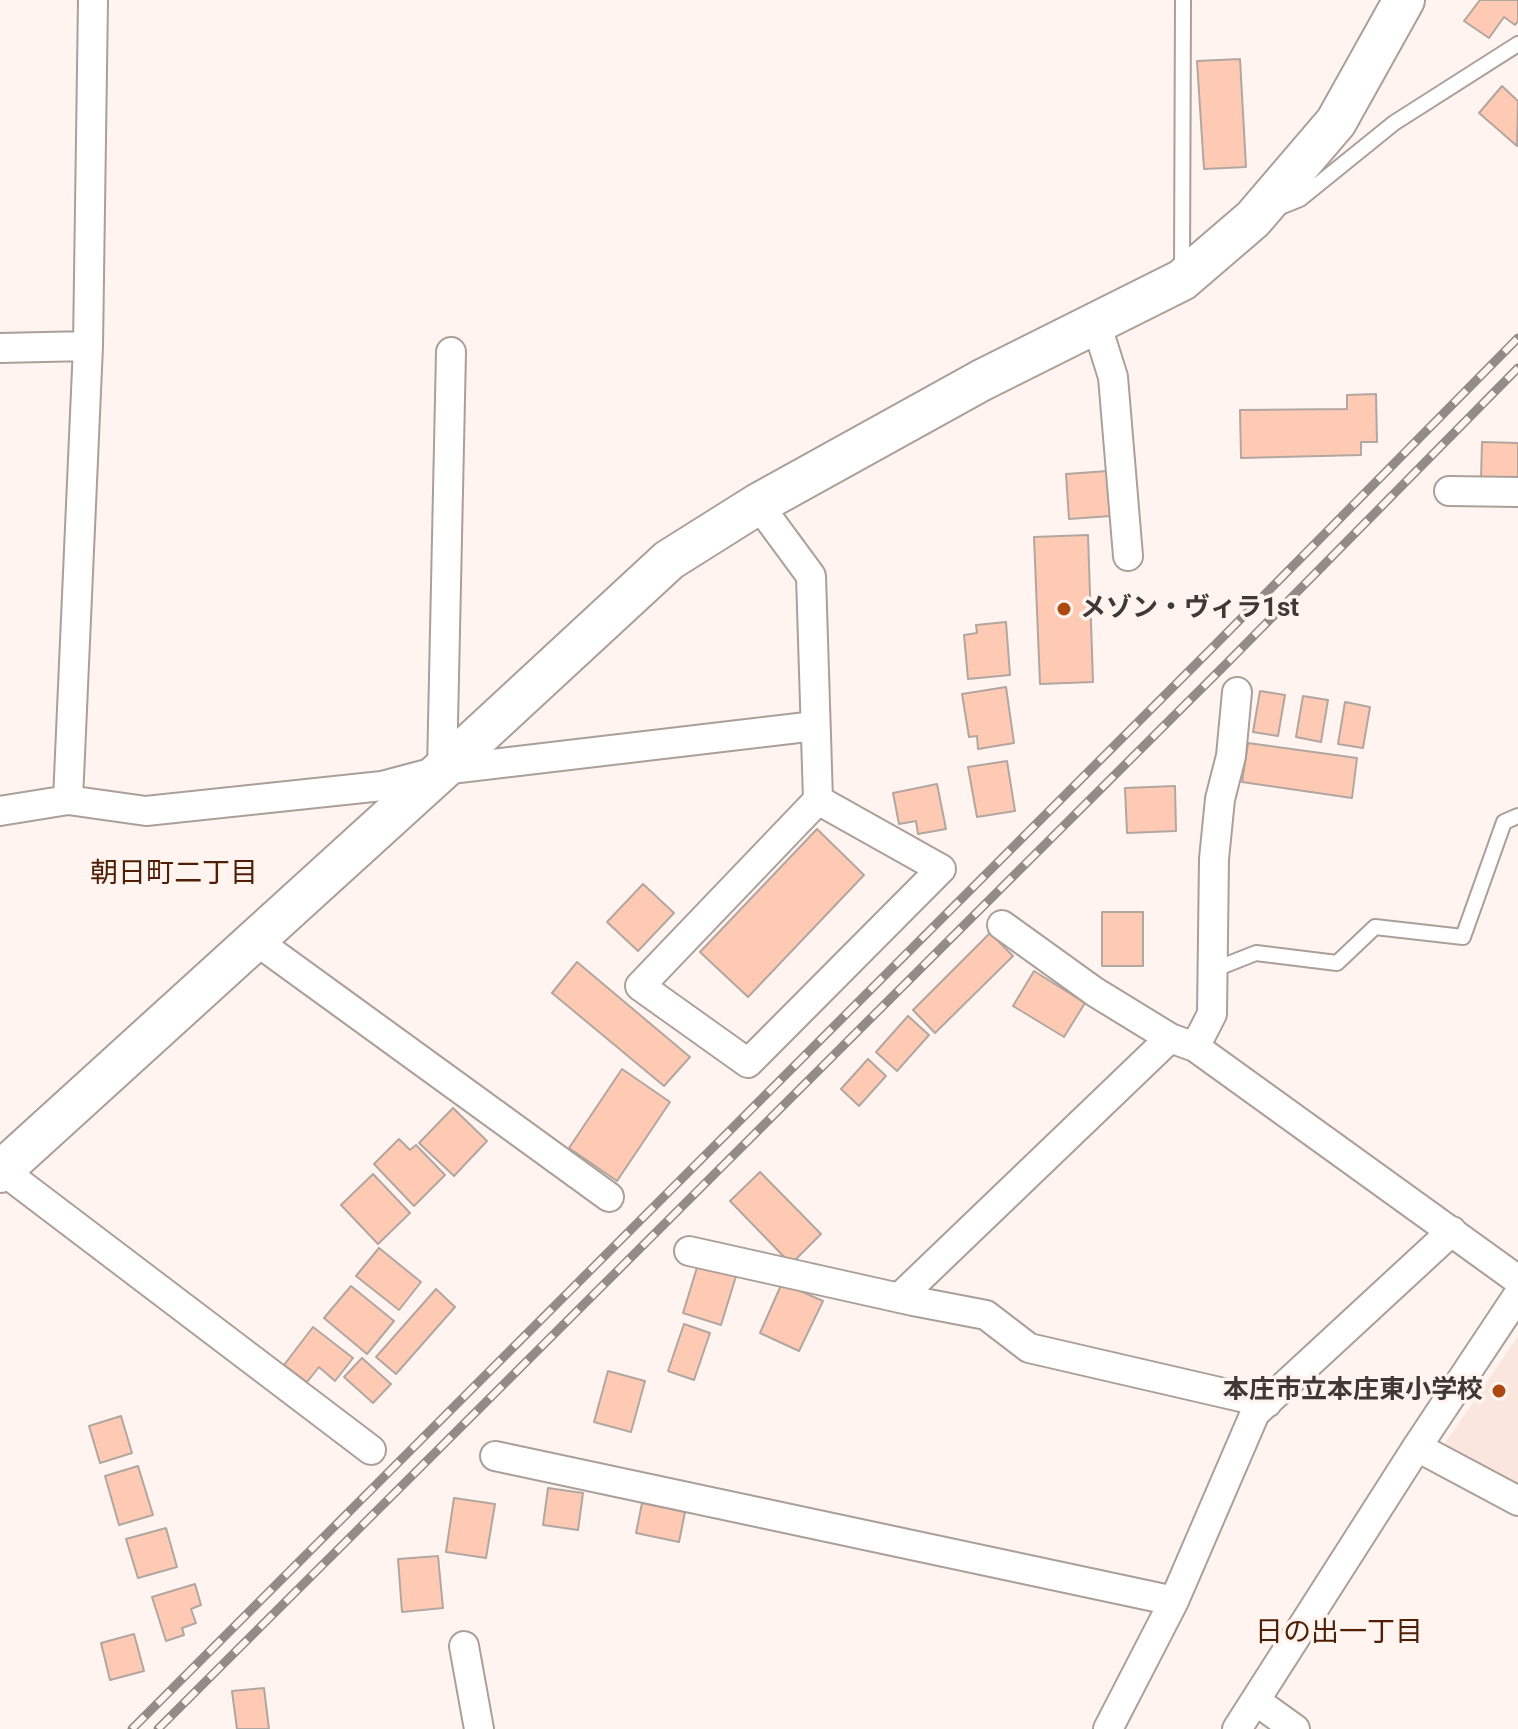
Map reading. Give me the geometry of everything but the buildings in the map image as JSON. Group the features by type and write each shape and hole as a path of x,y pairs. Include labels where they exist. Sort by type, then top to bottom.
{"street":[{"path":"68,800 88,346 93,0"},
{"path":"371,1450 1,1171 669,560 758,504 982,380 1182,280 1253,219 1336,122 1404,0"},
{"path":"1096,323 1113,377 1128,556"},
{"path":"0,348 88,346"},
{"path":"442,770 451,352"},
{"path":"1449,491 1518,492"},
{"path":"758,504 811,576 818,800 640,986 748,1063 941,869 818,800"},
{"path":"899,1298 1212,1014 1214,859 1220,799 1231,756 1237,692"},
{"path":"0,811 68,800 146,811 382,786 442,770 815,726"},
{"path":"1002,925 1095,992 1183,1042 1518,1280"},
{"path":"255,940 609,1197"},
{"path":"1108,1729 1174,1601 1255,1413 1452,1231"},
{"path":"689,1251 986,1315 1029,1348 1267,1403"},
{"path":"1237,1729 1518,1295"},
{"path":"1417,1447 1518,1501"},
{"path":"495,1456 1174,1601"},
{"path":"464,1646 479,1729"},
{"path":"1256,1701 1295,1729"}],"lane":[{"path":"1182,280 1183,0"},
{"path":"1253,219 1300,199 1394,123 1518,44"},
{"path":"1213,970 1256,953 1337,963 1375,927 1463,937 1504,822 1518,816"}],"shaded area":[{"name":"本庄市立本庄東小学校","path":"1518,1336 1518,1483 1444,1445"}],"railway":[{"path":"132,1729 1518,338"},
{"path":"158,1729 1226,664 1518,368"}],"place":[{"name":"メゾン・ヴィラ1st","path":"1064,609"},
{"name":"本庄市立本庄東小学校","path":"1499,1391"}],"district":[{"name":"朝日町二丁目","path":"174,875"},
{"name":"日の出一丁目","path":"1339,1634"}]}
